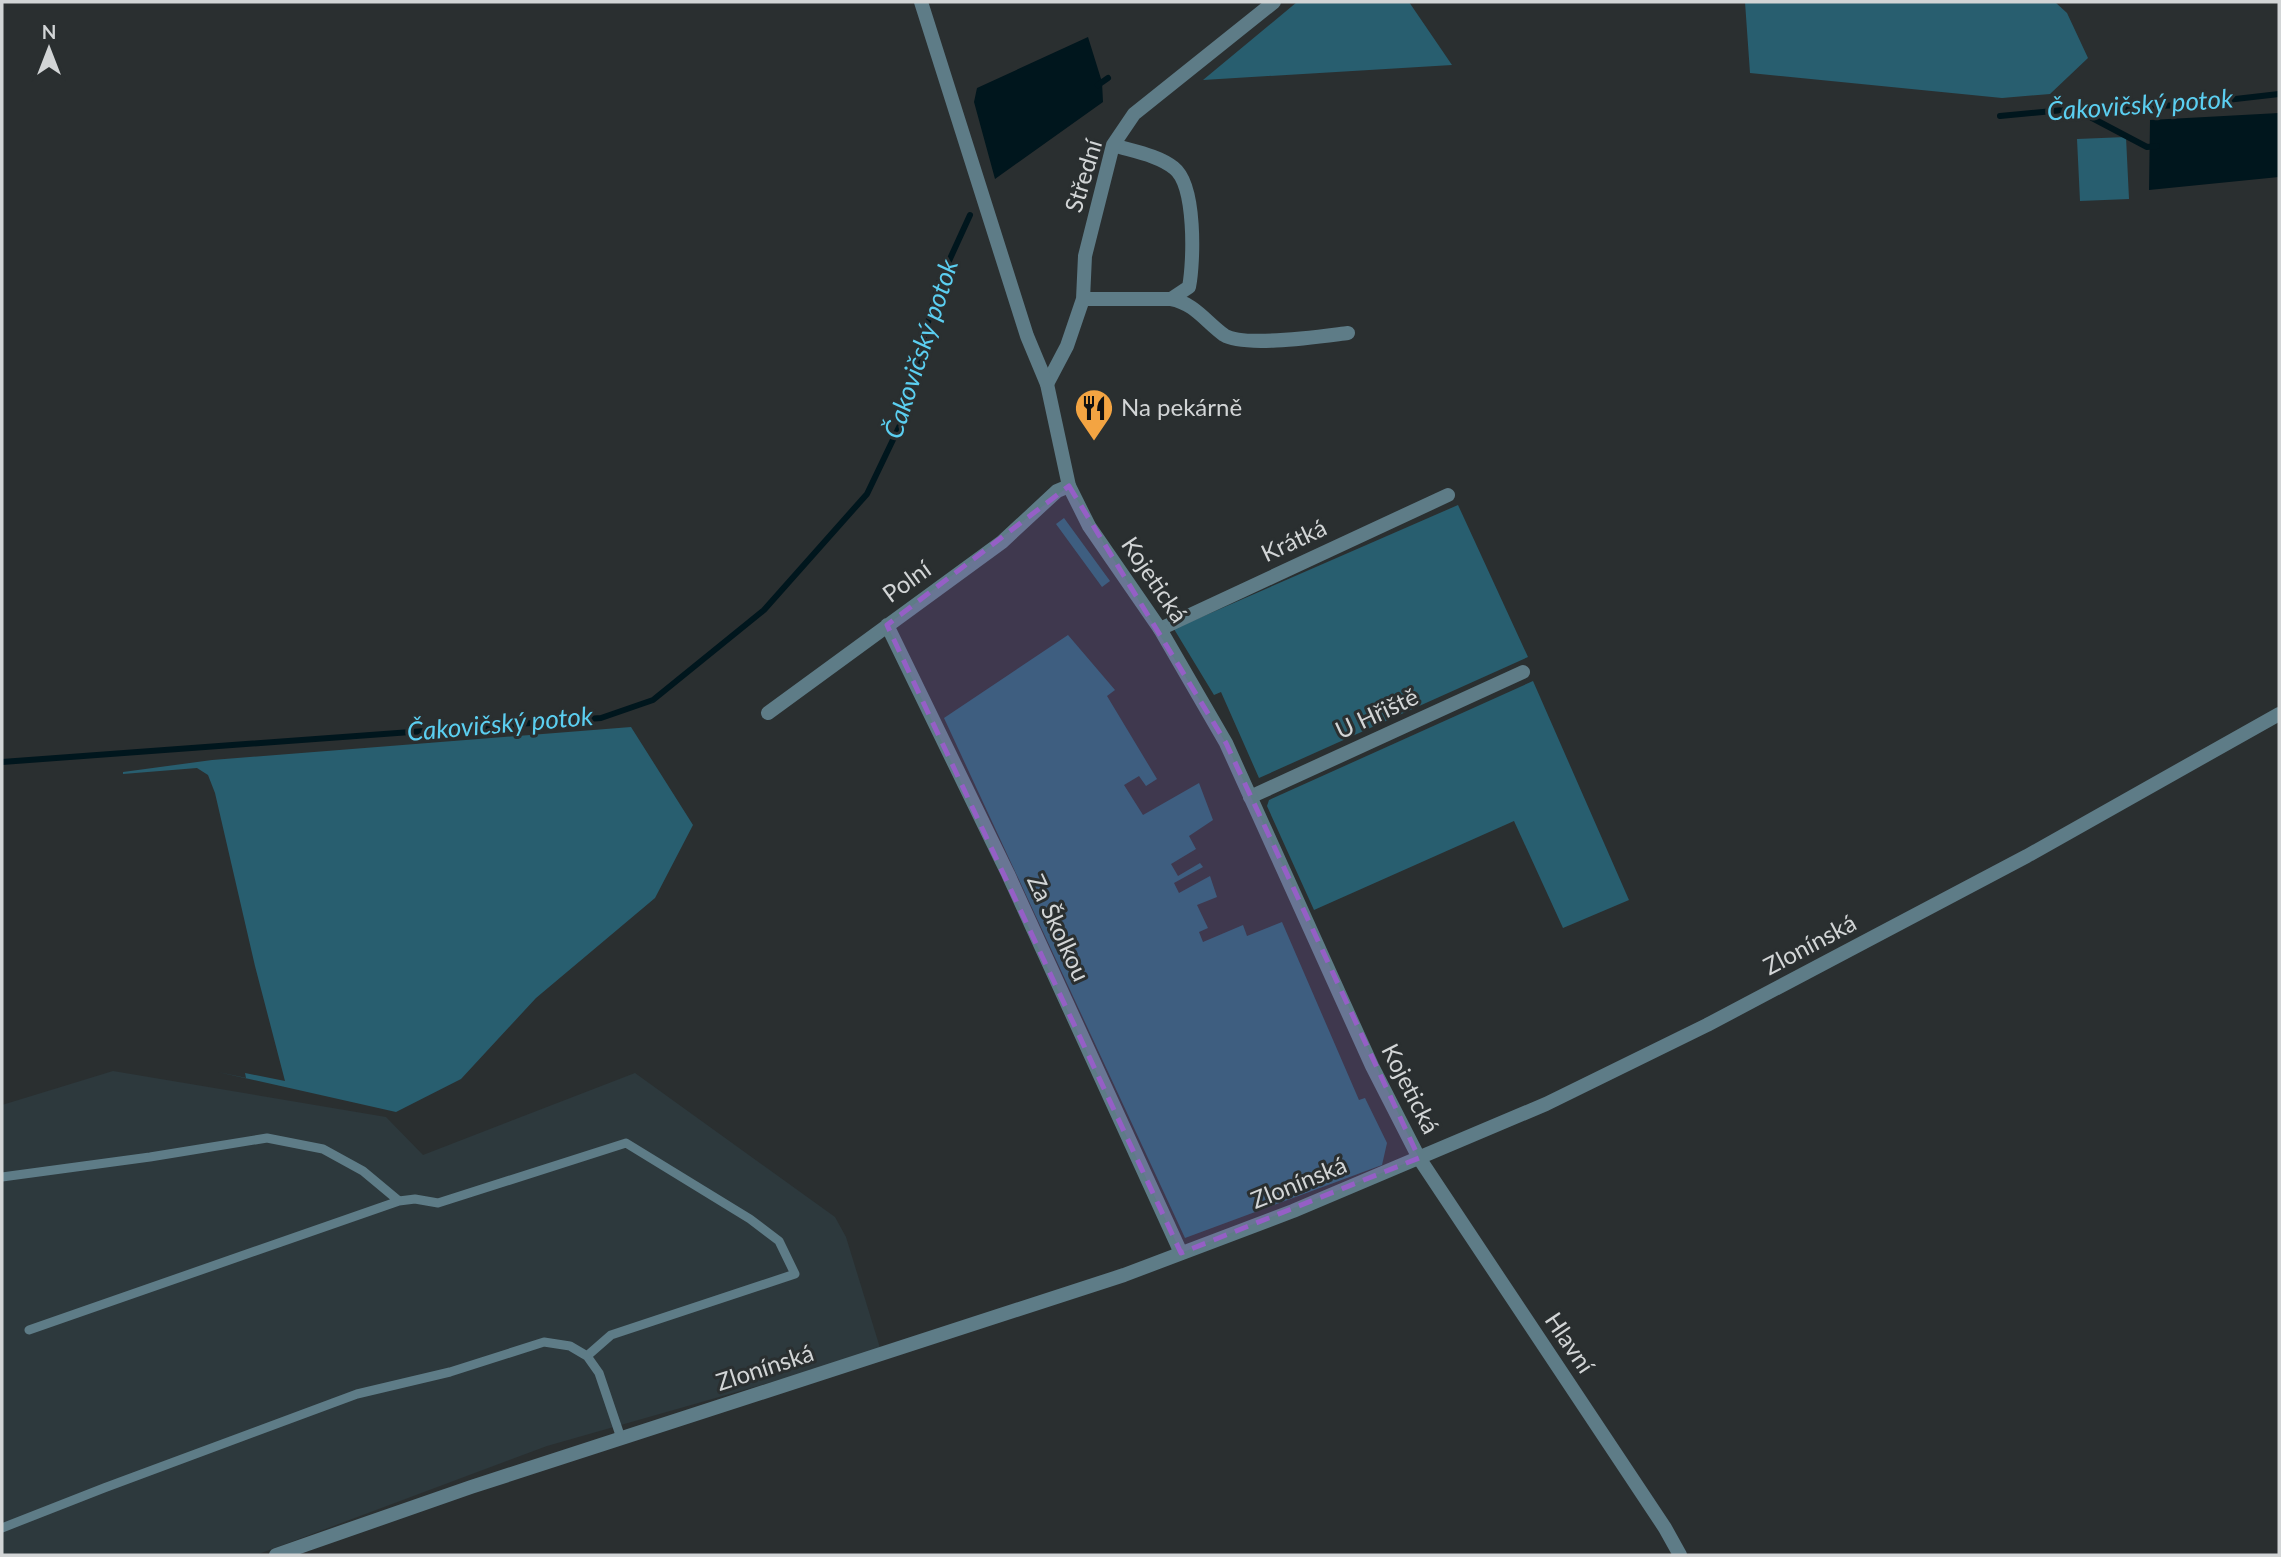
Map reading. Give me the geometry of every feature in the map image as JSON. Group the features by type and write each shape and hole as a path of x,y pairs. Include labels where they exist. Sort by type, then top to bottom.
{"street":[{"name":"Kojetická","path":"921,2 1027,336 1046,384 1069,486 1089,526 1160,629 1226,743 1372,1066 1419,1158"},
{"name":"Střední","path":"1046,384 1068,346 1083,299 1085,256 1113,145 1134,114 1256,8 1274,2"},
{"path":"1113,145 1173,167 1184,178 1190,198 1191,274 1189,287 1171,299"},
{"path":"1083,299 1184,301 1226,336 1267,341 1348,333"},
{"name":"Polní","path":"768,713 1002,542 1057,491 1069,486"},
{"name":"Krátká","path":"1160,629 1448,495"},
{"name":"Za Školkou","path":"887,625 1008,874 1181,1253"},
{"name":"U Hřiště","path":"1250,797 1523,672"},
{"name":"Zlonínská","path":"276,1555 471,1487 1111,1280 1293,1211 1546,1104 1707,1025 2027,856 2279,714"},
{"name":"Hlavní","path":"1419,1158 1680,1555"}],"lane":[{"path":"2,1177 267,1138 323,1149 363,1171 399,1201"},
{"path":"30,1330 399,1201 415,1199 438,1203 626,1143 750,1219 779,1241 795,1275 611,1335 587,1356"},
{"path":"2,1528 357,1394 450,1372 544,1342 570,1346 587,1356 599,1373 621,1438"}],"highlighted area":[{"path":"1069,486 1226,743 1419,1158 1181,1253 887,625"}],"shaded area":[{"path":"1297,2 1409,2 1452,65 1203,80"},
{"path":"1745,2 2055,2 2067,13 2088,58 2050,94 2002,98 1750,73"},
{"path":"1088,37 1102,82 1103,102 995,179 974,102 977,88"},
{"path":"2279,113 2279,177 2149,190 2150,120"},
{"path":"2126,137 2129,199 2080,201 2077,139"},
{"path":"1458,505 1528,657 1259,778 1221,692 1214,695 1174,629"},
{"path":"1064,518 1110,581 1102,587 1056,524"},
{"path":"1068,635 1115,690 1107,696 1157,779 1146,786 1139,776 1124,785 1143,815 1199,783 1213,820 1189,836 1196,849 1171,864 1178,876 1200,863 1203,867 1174,883 1179,893 1210,876 1217,897 1197,905 1208,928 1199,932 1203,942 1243,925 1247,936 1282,922 1359,1100 1365,1098 1387,1143 1382,1165 1185,1238 944,718"},
{"path":"1533,681 1629,900 1563,928 1514,821 1314,910 1267,806 1269,800"},
{"path":"631,727 693,825 655,898 536,998 461,1079 396,1112 218,1072 246,1078 245,1073 285,1081 215,793 208,775 197,768 123,772 212,760"},
{"path":"113,1071 386,1117 423,1155 635,1073 835,1217 846,1237 881,1351 547,1446 256,1555 2,1555 2,1105"}],"waterway":[{"name":"Čakovičský potok","path":"1098,85 1108,78"},
{"name":"Čakovičský potok","path":"2000,116 2074,109 2183,105 2279,94"},
{"path":"2075,109 2147,147 2157,146"},
{"name":"Čakovičský potok","path":"2,762 601,718 653,700 764,610 867,494 901,423 938,285 970,215"}],"place":[{"name":"Na pekárně","path":"1094,442"}]}
